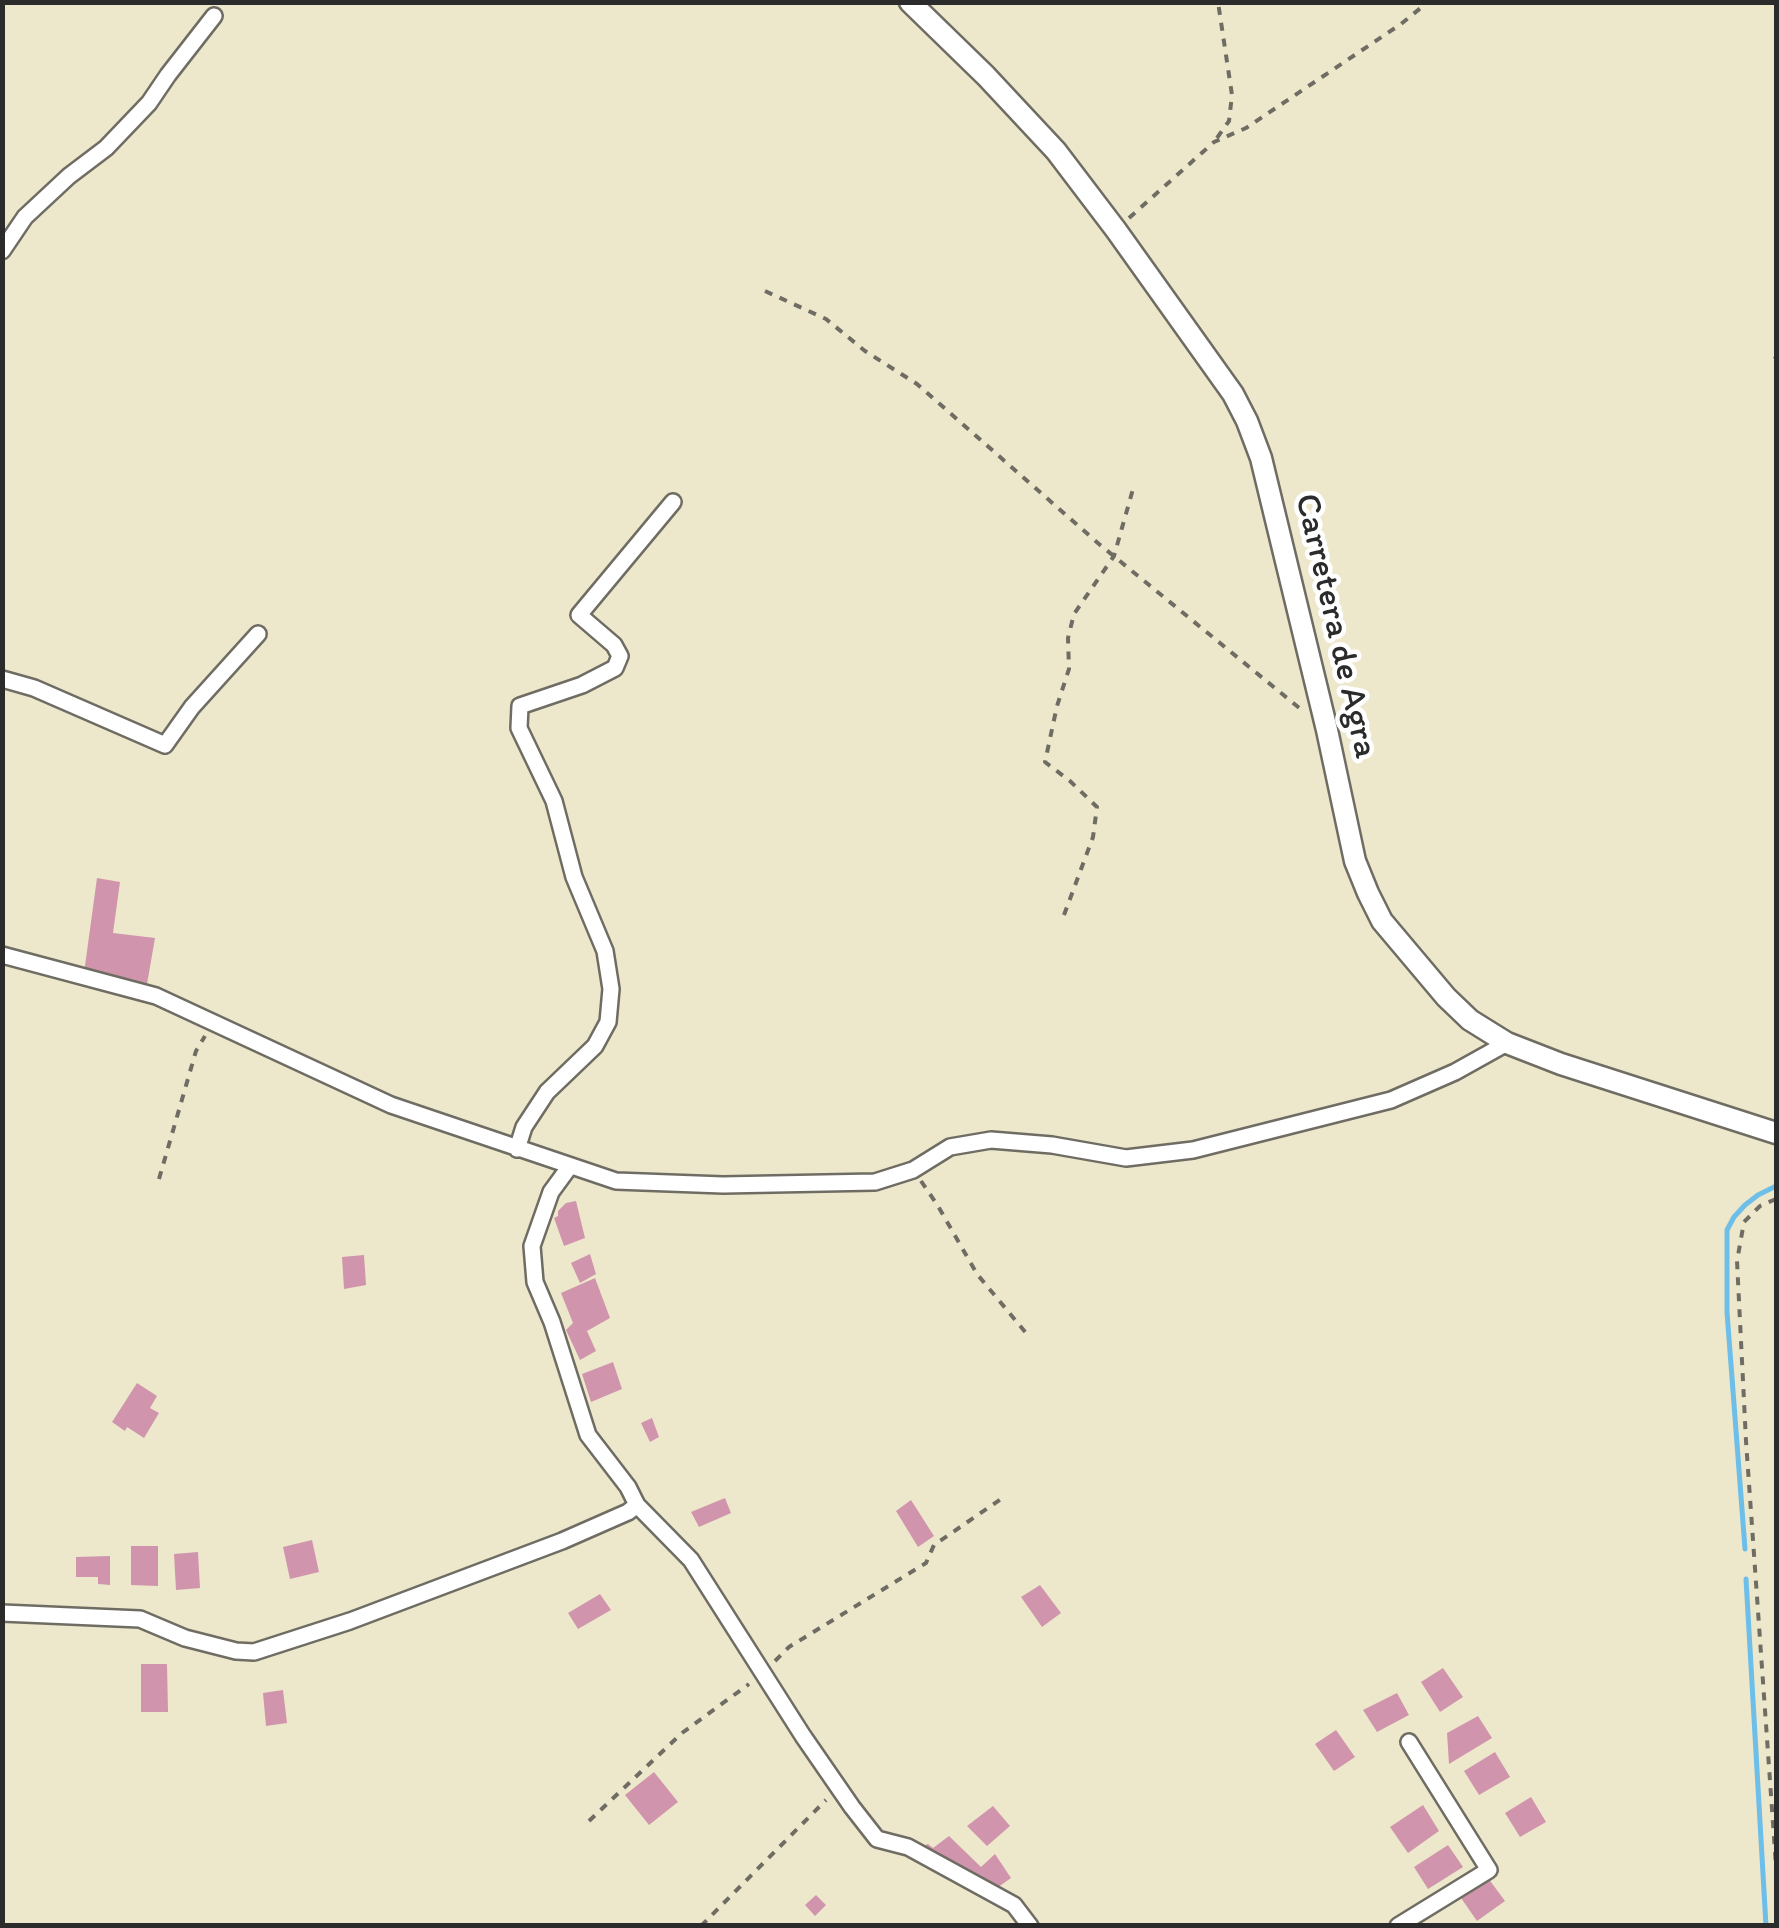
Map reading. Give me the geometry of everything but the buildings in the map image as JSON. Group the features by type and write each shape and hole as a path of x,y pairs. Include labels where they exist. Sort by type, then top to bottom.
{"street":[{"name":"Carretera de Agra","path":"910,2 1056,151 1234,394 1262,458 1356,861 1382,921 1446,998 1470,1020 1507,1043 1776,1134"},
{"path":"2,251 25,217 106,148 149,103 214,16"},
{"path":"517,1149 524,1127 547,1092 595,1046 608,1022 611,989 604,951 574,877 554,802 519,728 520,706 582,685 615,668 620,656 614,645 579,614 672,502"},
{"path":"2,679 34,688 165,745 192,707 258,634"},
{"path":"2,954 156,996 391,1105 616,1181 723,1185 875,1182 913,1170 950,1147 991,1140 1052,1145 1126,1158 1193,1150 1390,1100 1455,1072 1507,1043"},
{"path":"570,1166 551,1192 532,1246 535,1282 588,1435 637,1505 690,1560 835,1782 877,1839 908,1847 1014,1905 1030,1926"},
{"path":"2,1613 140,1619 185,1638 254,1652 350,1621 562,1541 637,1505"},
{"path":"1398,1926 1490,1870 1408,1742"}],"path":[{"path":"1116,230 1214,142 1229,121 1232,94 1218,2"},
{"path":"1214,142 1246,128 1428,2"},
{"path":"765,291 826,320 865,351 918,384 1114,556 1327,730"},
{"path":"1064,915 1093,837 1096,807 1046,762 1069,669 1068,638 1074,614 1114,556 1133,490"},
{"path":"159,1178 196,1051 211,1028 227,1028"},
{"path":"913,1170 977,1274 1026,1333"},
{"path":"1776,1199 1760,1206 1744,1222 1736,1261 1746,1441 1774,1777 1776,1866"},
{"path":"589,1821 682,1733 764,1673 790,1647 926,1564 934,1545 1004,1497"},
{"path":"701,1926 825,1801 835,1782"}],"waterway":[{"path":"1745,1549 1727,1312 1727,1230 1745,1205 1776,1186"},
{"path":"1746,1579 1766,1926"}]}
